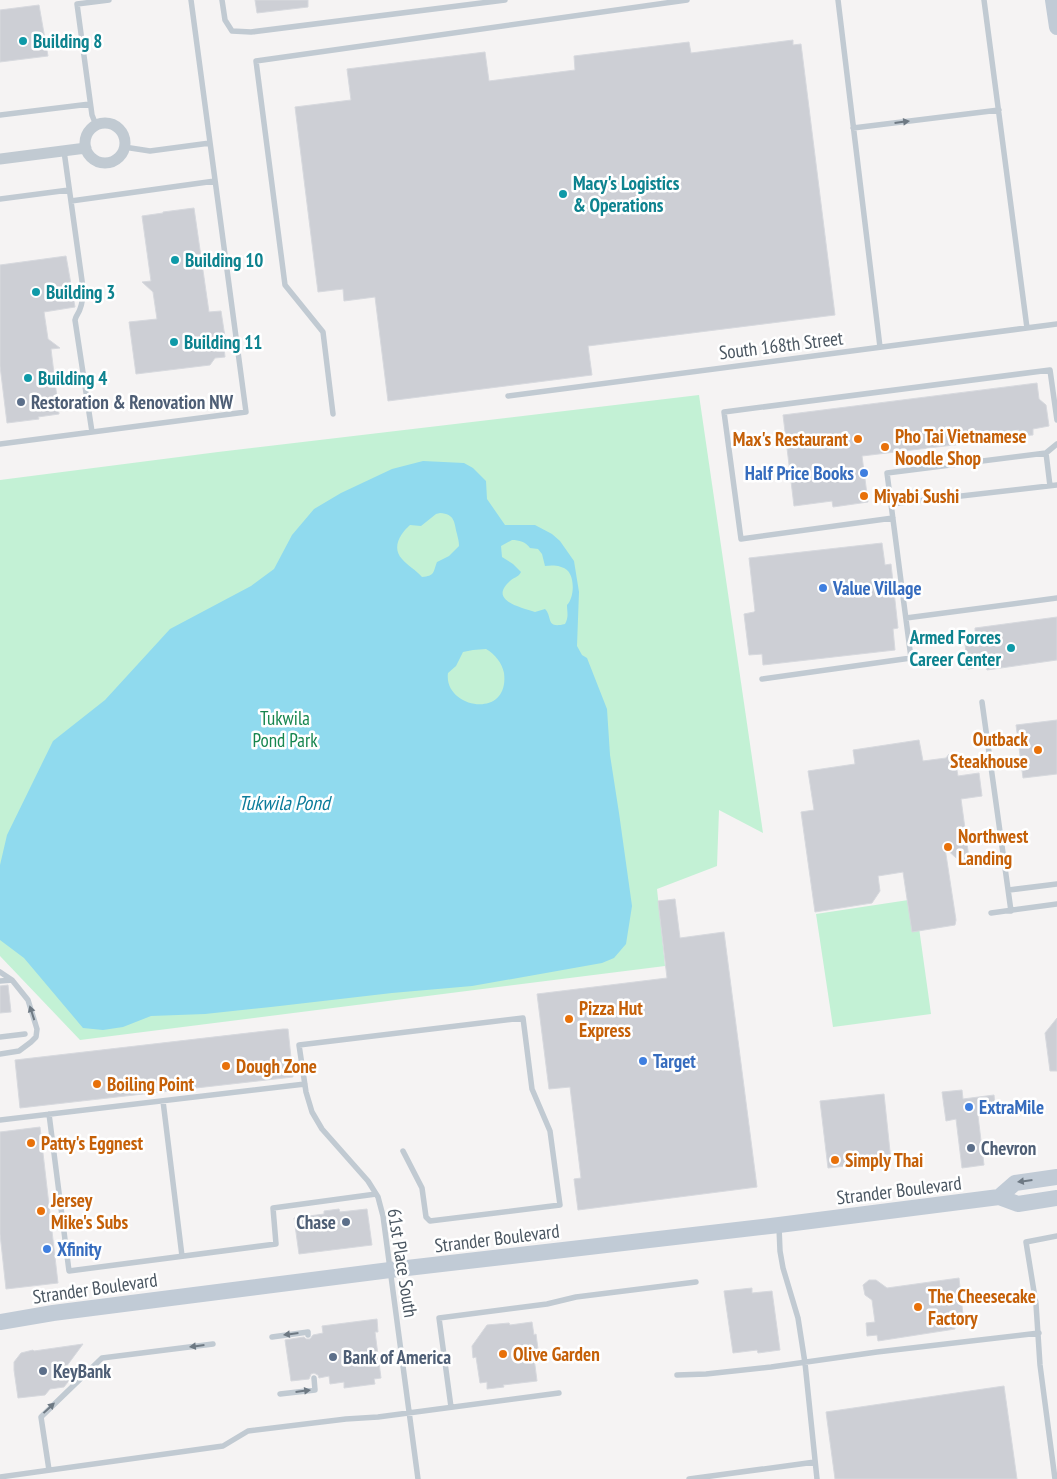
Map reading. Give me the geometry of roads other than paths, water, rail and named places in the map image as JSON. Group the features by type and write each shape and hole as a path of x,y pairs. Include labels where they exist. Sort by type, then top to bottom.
{"main road":[{"path":"1053,0 1057,27"},
{"name":"Strander Boulevard","path":"999,1197 1015,1183 1057,1177"},
{"name":"Strander Boulevard","path":"0,1322 53,1313 390,1270 779,1225 999,1197 1018,1204 1057,1198"}],"street":[{"path":"103,123 116,126 121,131 124,137 124,147 116,160 104,163 92,159 85,142 90,129 103,123"},
{"path":"0,159 86,148"}],"lane":[{"path":"96,125 90,104 77,4 109,0"},
{"path":"0,444 246,412 191,0"},
{"path":"222,0 225,20 232,31 251,32 469,2 505,0"},
{"path":"333,414 323,332 286,285 256,61 687,0"},
{"path":"838,0 880,348"},
{"path":"984,0 1027,328"},
{"path":"0,116 90,104"},
{"path":"854,128 998,110"},
{"path":"124,147 150,151 210,143"},
{"path":"64,151 84,288 80,310 75,320 92,432"},
{"path":"71,201 215,181"},
{"path":"0,199 69,190"},
{"name":"South 168th Street","path":"508,396 1057,324"},
{"path":"893,518 740,538 724,412 1050,370 1057,420"},
{"path":"762,679 912,658 887,473 1046,453 1057,444"},
{"path":"891,504 1054,485 1046,453"},
{"path":"906,618 1057,598"},
{"path":"982,702 1011,911"},
{"path":"1008,890 1057,884"},
{"path":"991,913 1057,904"},
{"path":"0,972 12,980 28,1000 38,1029 36,1037 19,1050 0,1054"},
{"path":"0,980 12,980"},
{"name":"61st Place South","path":"403,1151 422,1188 426,1217 430,1221 560,1205 550,1131 532,1089 523,1018 300,1045 305,1084 312,1112 322,1129 368,1181 376,1194 383,1216 418,1479"},
{"path":"0,1037 25,1034"},
{"path":"0,1120 305,1084"},
{"path":"163,1101 182,1256"},
{"path":"48,1114 69,1271 276,1244 273,1208 376,1194"},
{"path":"779,1225 783,1268 798,1318 805,1363 817,1479"},
{"path":"1054,1479 1040,1365 1036,1304 1026,1242 1057,1236"},
{"path":"451,1407 439,1318 547,1304 576,1296 696,1282"},
{"path":"272,1337 308,1332 308,1335"},
{"path":"677,1375 706,1374 805,1363 877,1352 1039,1333"},
{"path":"48,1470 40,1417 102,1358 213,1344"},
{"path":"280,1394 315,1390 314,1378"},
{"path":"0,1477 223,1446 248,1431 346,1418 378,1417 559,1393"},
{"path":"688,1479 815,1462"}],"water":[{"name":"Tukwila Pond","path":"423,461 464,463 473,468 486,481 487,499 505,525 535,525 552,534 560,541 574,561 579,592 577,646 582,655 587,658 607,709 610,755 632,906 626,944 614,958 602,963 472,986 205,1014 151,1016 123,1027 103,1030 83,1028 24,958 0,940 0,865 7,835 53,741 105,700 170,629 251,586 274,569 292,535 314,509 341,493 392,469","holes":["440,513 449,515 453,519 459,546 449,556 437,562 431,574 422,577 399,554 397,550 398,540 410,525 421,526","512,540 517,540 530,548 538,549 542,554 545,566 560,567 568,571 572,579 573,588 567,605 565,624 552,624 545,609 535,612 515,605 505,599 504,589 521,572 502,557 501,546","486,649 498,659 503,669 503,688 497,698 488,703 476,704 465,701 455,695 449,685 448,673 456,666 463,652"]}],"place":[{"name":"Building 8","path":"23,41"},
{"name":"Macy's Logistics & Operations","path":"563,194"},
{"name":"Building 10","path":"175,260"},
{"name":"Building 3","path":"36,292"},
{"name":"Building 11","path":"174,342"},
{"name":"Building 4","path":"28,378"},
{"name":"Restoration & Renovation NW","path":"21,402"},
{"name":"Max's Restaurant","path":"858,439"},
{"name":"Pho Tai Vietnamese Noodle Shop","path":"885,447"},
{"name":"Half Price Books","path":"864,473"},
{"name":"Miyabi Sushi","path":"864,496"},
{"name":"Value Village","path":"823,588"},
{"name":"Armed Forces Career Center","path":"1011,648"},
{"name":"Outback Steakhouse","path":"1038,750"},
{"name":"Northwest Landing","path":"948,847"},
{"name":"Pizza Hut Express","path":"569,1019"},
{"name":"Target","path":"643,1061"},
{"name":"Dough Zone","path":"226,1066"},
{"name":"Boiling Point","path":"97,1084"},
{"name":"ExtraMile","path":"969,1107"},
{"name":"Patty's Eggnest","path":"31,1143"},
{"name":"Chevron","path":"971,1148"},
{"name":"Simply Thai","path":"835,1160"},
{"name":"Jersey Mike's Subs","path":"41,1211"},
{"name":"Chase","path":"346,1222"},
{"name":"Xfinity","path":"47,1249"},
{"name":"The Cheesecake Factory","path":"918,1307"},
{"name":"Olive Garden","path":"503,1354"},
{"name":"Bank of America","path":"333,1357"},
{"name":"KeyBank","path":"43,1371"}],"park label":[{"name":"Tukwila Pond Park","path":"285,729"}]}
